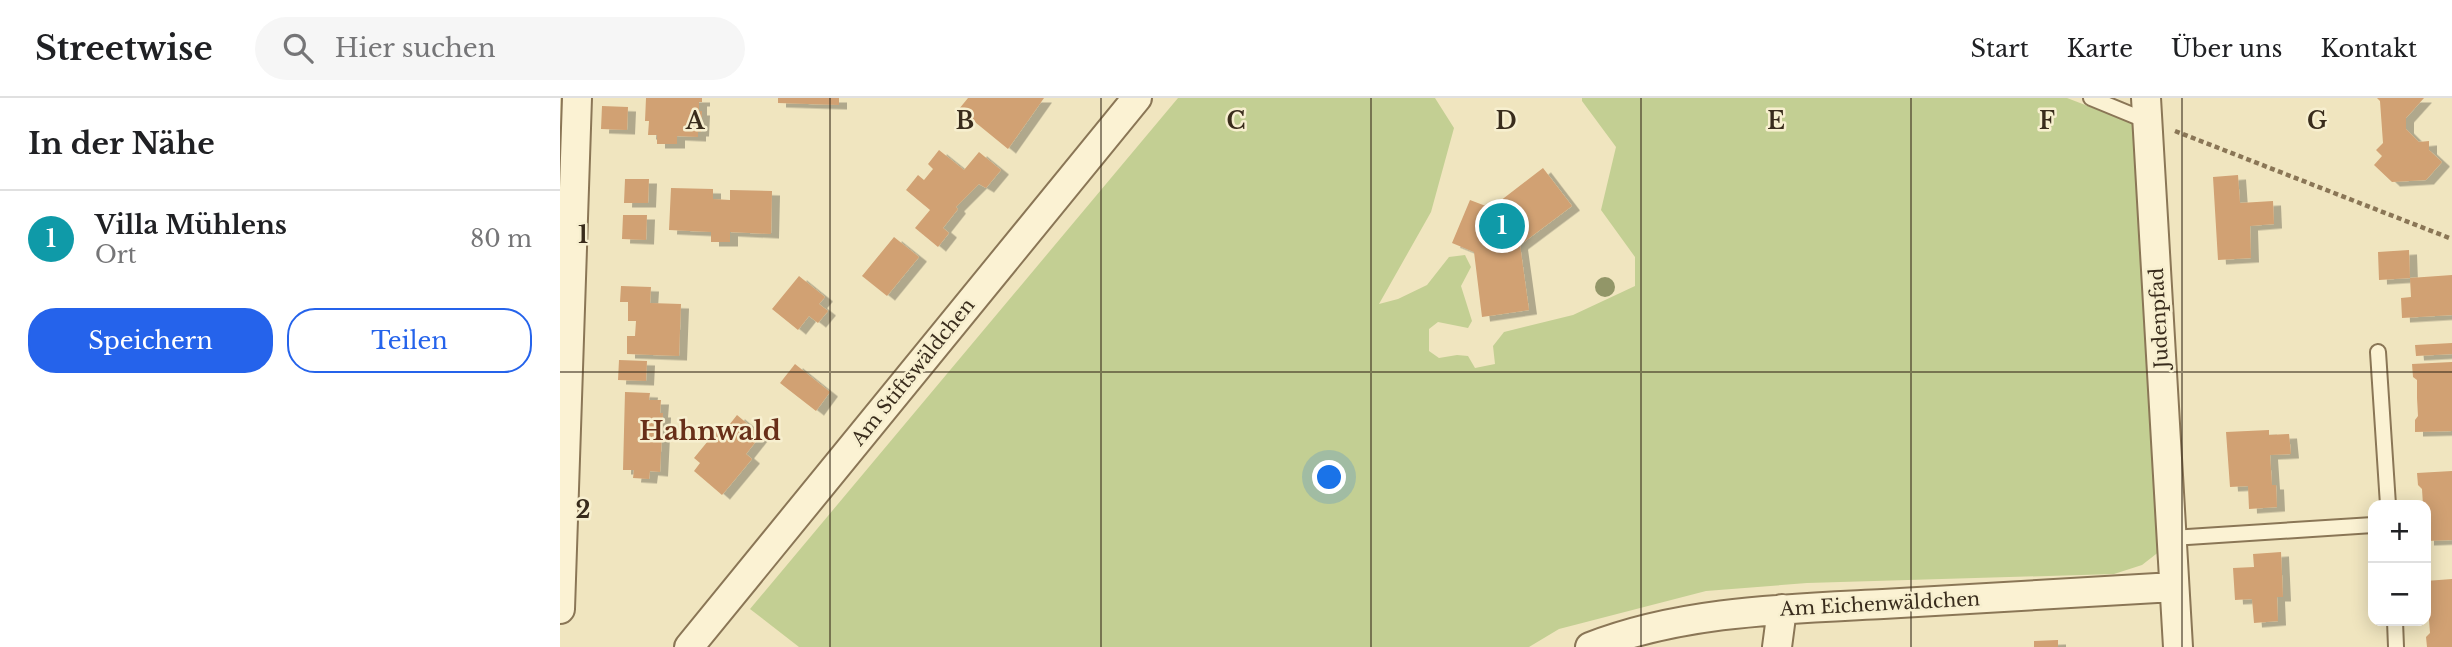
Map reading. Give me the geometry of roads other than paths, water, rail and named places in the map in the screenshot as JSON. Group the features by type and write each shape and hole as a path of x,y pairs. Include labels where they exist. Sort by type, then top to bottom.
{"street":[{"path":"560,609 577,98"},
{"name":"Am Stiftswäldchen","path":"689,647 1137,98"},
{"name":"Judenpfad","path":"2147,109 2178,647"},
{"name":"Am Eichenwäldchen","path":"1590,647 1614,637 1702,618 1782,609 2174,587"},
{"path":"1777,647 1782,609"}],"lane":[{"path":"2091,98 2147,109"},
{"path":"2378,352 2388,500"},
{"path":"2172,538 2368,525"},
{"path":"2395,626 2396,647"}],"place":[{"name":"Villa Mühlens","path":"1502,226"}],"district":[{"name":"Hahnwald","path":"710,431"}]}
